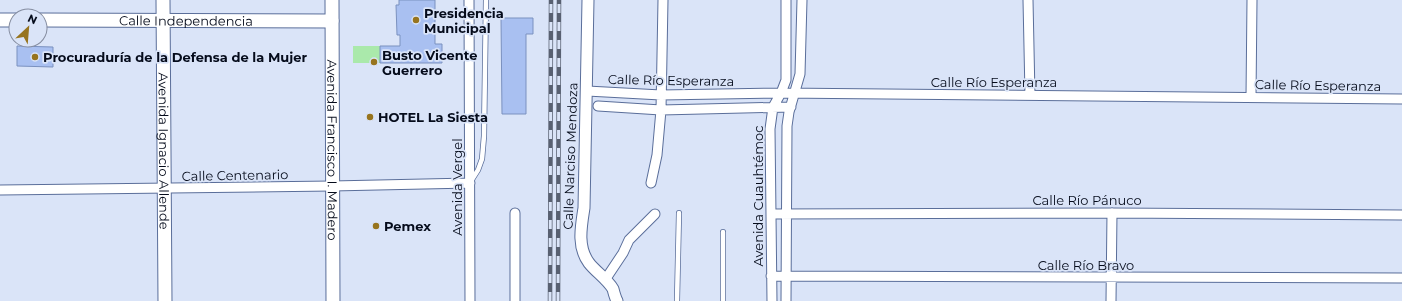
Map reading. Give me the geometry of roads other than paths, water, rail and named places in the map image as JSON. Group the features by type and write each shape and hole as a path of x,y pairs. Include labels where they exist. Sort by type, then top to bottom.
{"main road":[{"name":"Avenida Ignacio Allende","path":"163,0 165,301"},
{"name":"Avenida Francisco I. Madero","path":"332,0 333,301"},
{"name":"Calle Independencia","path":"48,20 332,21"}],"street":[{"name":"Avenida Vergel","path":"469,0 470,301"},
{"name":"Calle Narciso Mendoza","path":"588,0 584,208 580,232 581,244 584,255 589,263 612,289 617,301"},
{"path":"651,183 657,155 661,95 663,0"},
{"name":"Avenida Cuauhtémoc","path":"772,301 770,129 773,107 782,93 787,73 786,0"},
{"path":"786,301 787,126 790,107 796,93 800,74 802,0"},
{"path":"1028,0 1030,95"},
{"path":"1251,97 1252,0"},
{"name":"Calle Río Esperanza","path":"587,91 661,95 796,93 1402,99"},
{"name":"Calle Río Esperanza","path":"598,106 660,110 790,107"},
{"name":"Calle Centenario","path":"0,190 164,189 470,183"},
{"path":"515,213 515,301"},
{"path":"1111,301 1112,213"},
{"name":"Calle Río Pánuco","path":"771,214 1112,213 1402,215"},
{"path":"605,280 623,253 629,240 655,214"},
{"name":"Calle Río Bravo","path":"771,276 1402,278"}],"lane":[{"path":"470,183 478,170 482,159 484,129 486,0"},
{"path":"677,301 679,214"},
{"path":"723,232 723,301"}],"railway":[{"path":"550,301 551,0"},
{"path":"558,301 559,0"}],"place":[{"name":"Presidencia Municipal","path":"416,20"},
{"name":"Procuraduría de la Defensa de la Mujer","path":"35,57"},
{"name":"Busto Vicente Guerrero","path":"374,62"},
{"name":"HOTEL La Siesta","path":"370,117"},
{"name":"Pemex","path":"376,226"}]}
